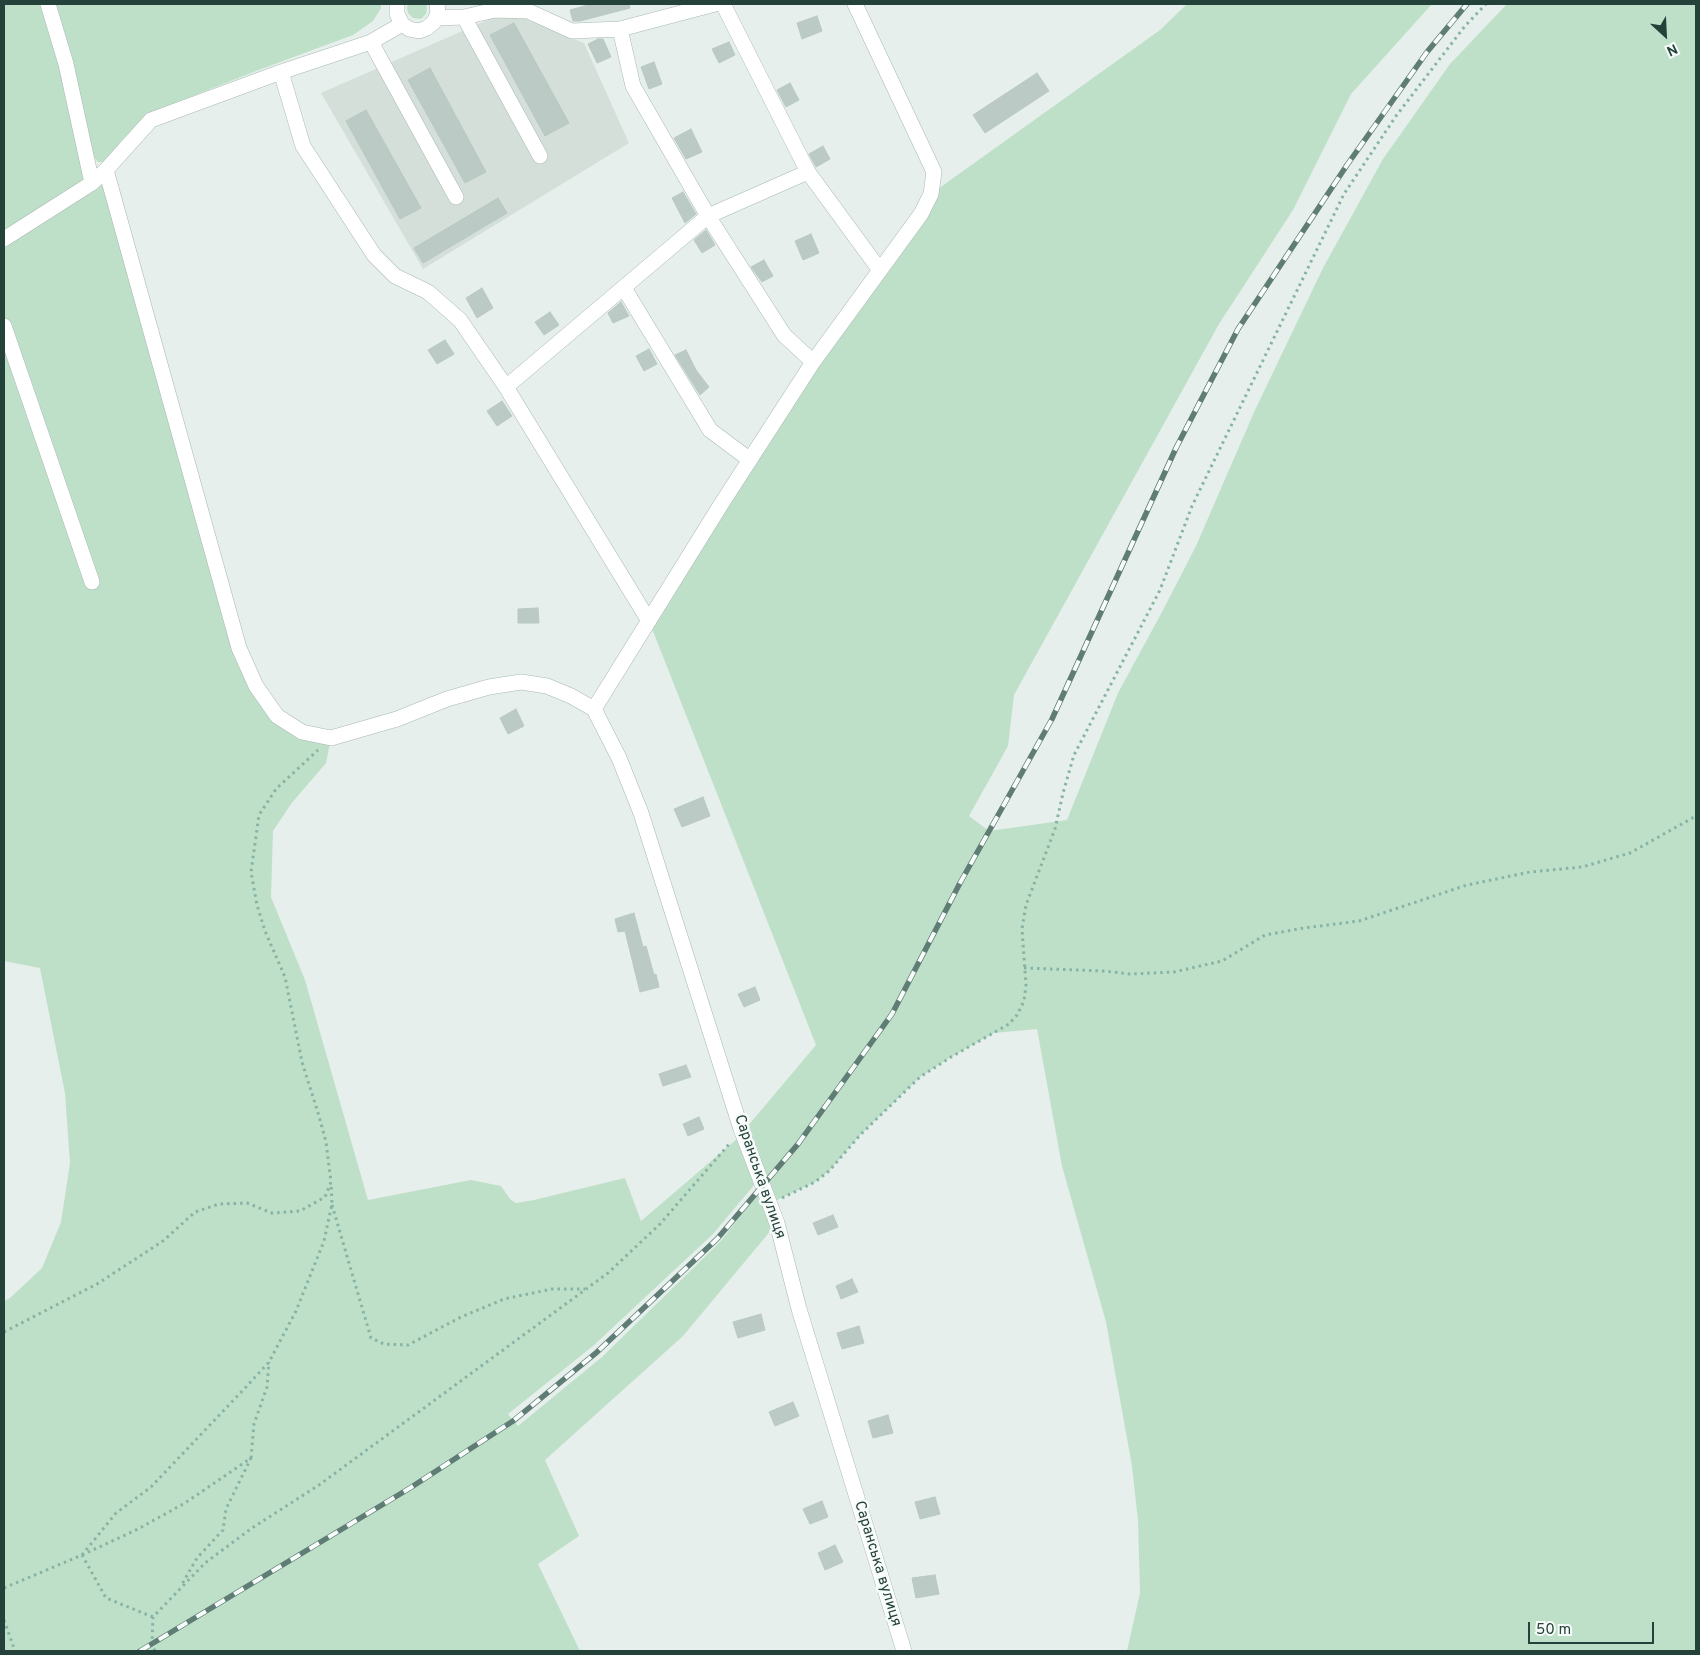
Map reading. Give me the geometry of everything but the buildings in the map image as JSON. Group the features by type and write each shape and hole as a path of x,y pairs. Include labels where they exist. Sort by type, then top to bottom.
{"street":[{"path":"48,4 66,64 92,183"},
{"path":"397,4 397,14 402,24 409,29 418,31 431,26 437,11 464,17 495,10 528,11 572,31 620,29 715,4"},
{"path":"722,4 808,172 879,269"},
{"path":"106,170 239,648 256,686 277,716 302,732 331,738 397,719 447,699 489,687 521,682 547,686 571,696 594,709 813,362 879,269 921,214 931,194 934,172 855,4"},
{"path":"464,17 540,156"},
{"path":"4,239 92,183 151,120 281,72 371,42 402,24"},
{"path":"620,29 633,86 708,216 784,335 813,362"},
{"path":"371,42 456,197"},
{"path":"281,72 302,146 374,255 395,276 428,292 460,320 506,388 649,622"},
{"path":"506,388 708,216 808,172"},
{"path":"624,288 710,430 750,460"},
{"path":"4,326 92,582"},
{"name":"Саранська вулиця","path":"594,709 619,758 641,813 741,1129 777,1222 799,1309 904,1651"}],"path":[{"path":"770,1204 815,1182 829,1171 861,1134 920,1077 1009,1024 1017,1016 1024,1001 1026,985 1022,929 1026,905 1055,829 1074,755 1160,590 1192,506 1344,194 1396,116 1465,26 1486,4"},
{"path":"331,738 276,789 259,815 251,872 260,914 285,977 302,1062 326,1142 332,1204 371,1338 384,1344 408,1345 504,1299 552,1289 586,1289"},
{"path":"1024,968 1104,971 1130,974 1174,972 1222,961 1265,935 1359,921 1467,885 1530,872 1582,867 1630,853 1696,816"},
{"path":"154,1651 152,1644 153,1617 205,1563 252,1528 319,1486 608,1273 660,1224 741,1129"},
{"path":"4,1332 97,1284 163,1241 195,1212 219,1204 247,1203 272,1213 300,1210 325,1196 331,1182"},
{"path":"82,1556 116,1513 151,1487 269,1362 296,1311 324,1241 332,1204"},
{"path":"178,1591 197,1558 223,1530 226,1509 251,1458 254,1424 267,1387 269,1362"},
{"path":"4,1588 82,1556 138,1529 185,1503 251,1458"},
{"path":"82,1556 106,1598 153,1617"},
{"path":"4,1620 15,1651"}],"shaded area":[{"path":"521,17 584,43 629,143 423,269 321,93 492,18"}],"green space":[{"path":"4,4 48,4 92,182 106,170 239,648 277,716 331,738 326,763 291,804 273,831 271,897 305,980 368,1200 471,1180 501,1186 510,1199 516,1203 625,1178 641,1221 738,1138 755,1184 713,1234 593,1346 508,1414 518,1426 602,1357 720,1242 763,1187 777,1223 683,1336 545,1460 579,1536 538,1564 580,1651 4,1651 4,1301 10,1298 42,1268 61,1222 70,1163 65,1093 40,968 4,961"},
{"path":"55,4 381,4 381,8 373,21 353,35 147,114 119,143 114,152 103,162 98,162 90,153"},
{"path":"409,4 426,4 426,14 421,19 413,18 408,13 407,7"},
{"path":"1187,4 1432,4 1351,94 1293,210 1219,324 1014,695 1008,746 969,816 989,831 1067,820 1118,693 1196,546 1255,410 1323,268 1383,159 1450,64 1507,4 1696,4 1696,1651 1127,1651 1140,1593 1138,1521 1132,1466 1106,1322 1062,1166 1037,1029 994,1033 920,1077 861,1134 829,1171 815,1182 775,1201 747,1127 816,1045 649,621 931,194 1160,30"}],"railway":[{"path":"140,1651 410,1488 513,1421 597,1352 717,1239 798,1144 892,1014 960,883 1052,719 1176,448 1238,329 1347,165 1427,52 1467,4"}]}
